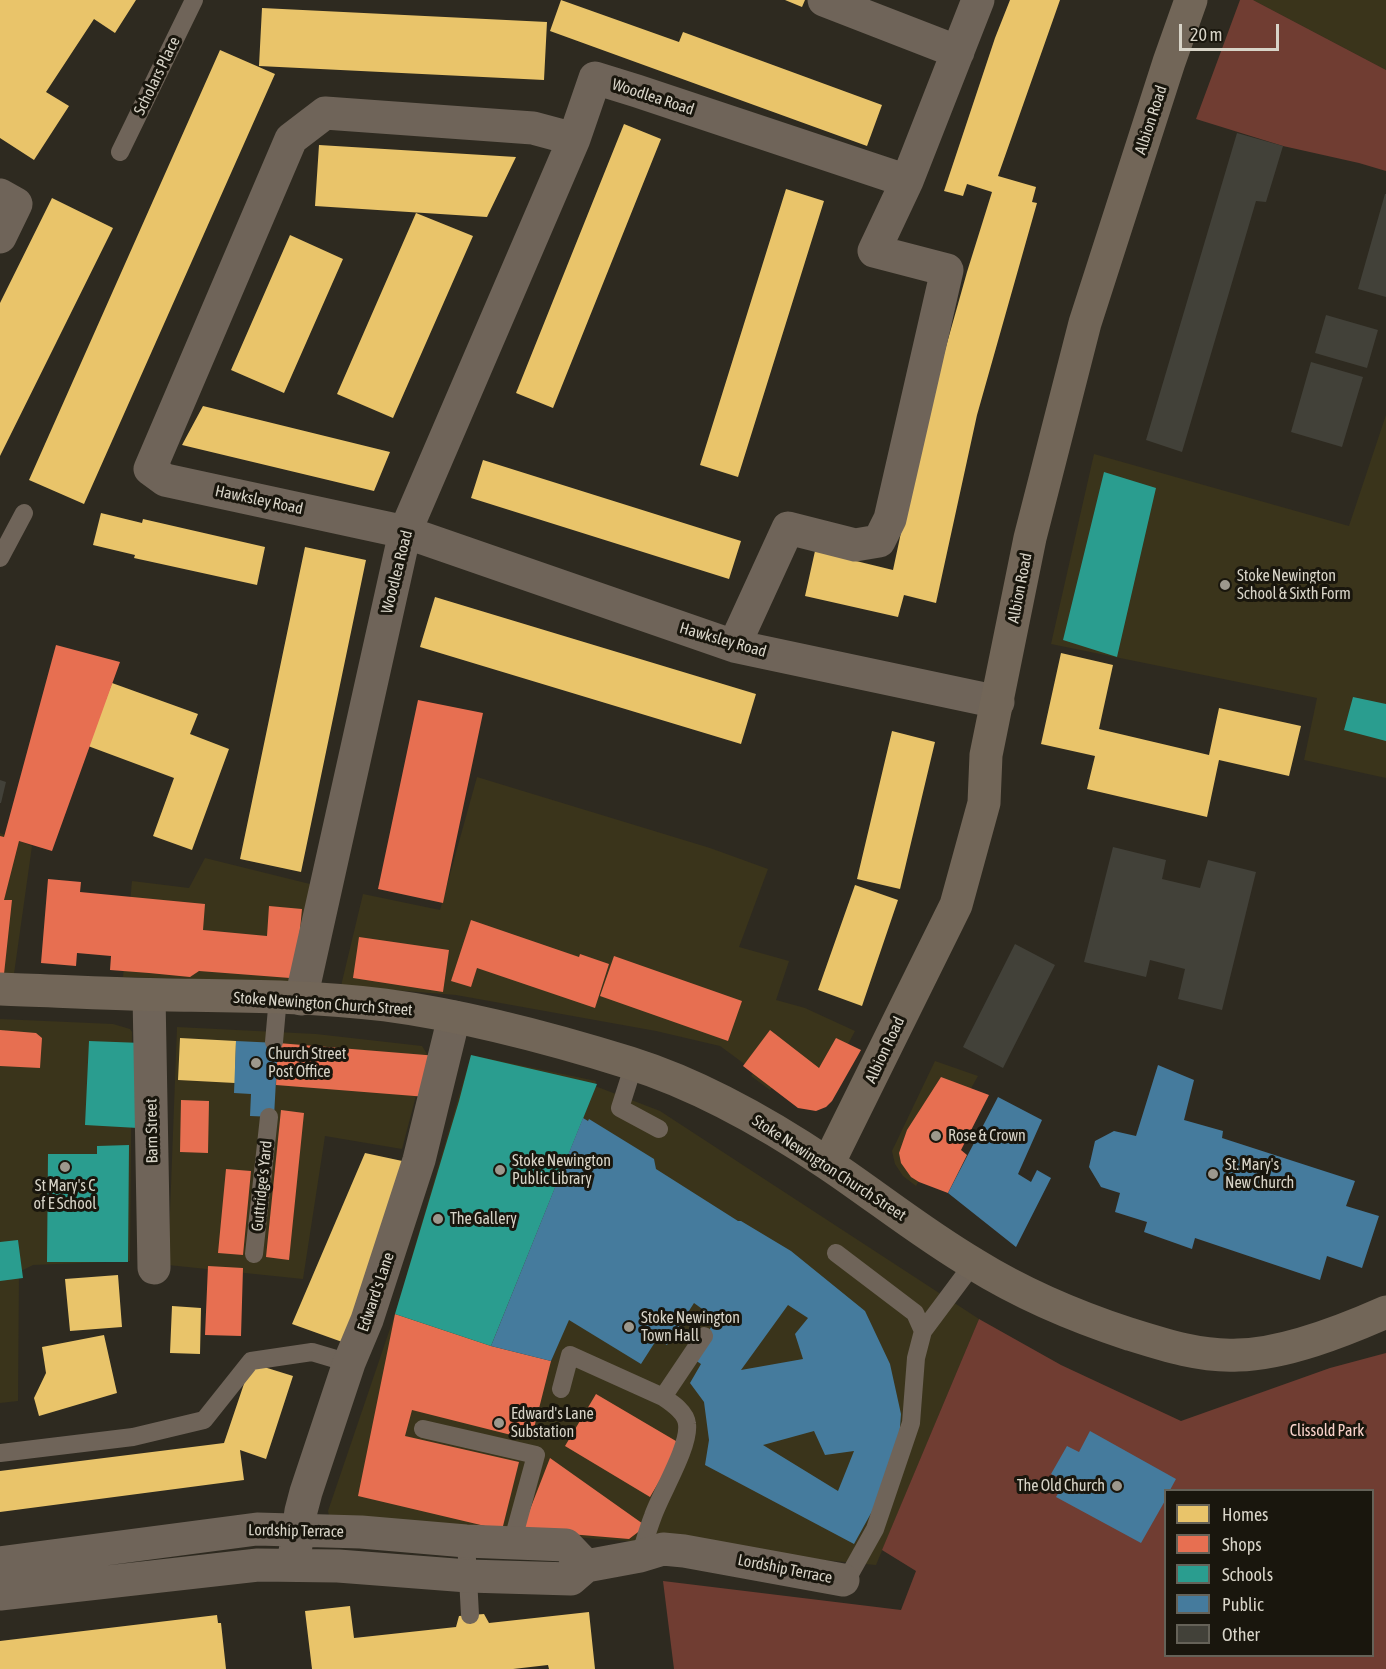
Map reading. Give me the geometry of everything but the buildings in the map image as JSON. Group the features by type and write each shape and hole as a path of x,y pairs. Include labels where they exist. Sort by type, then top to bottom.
{"main road":[{"name":"Albion Road","path":"828,1164 956,905 984,803 986,755 1030,538 1085,323 1191,0"},
{"name":"Stoke Newington Church Street","path":"0,989 289,998 381,1005 454,1017 537,1036 634,1064 699,1090 773,1130 828,1164 973,1264 1047,1304 1165,1345 1209,1354 1256,1354 1284,1349 1362,1323 1386,1312"}],"street":[{"path":"824,0 958,52"},
{"path":"734,646 788,528 855,545 879,541 890,519 947,270 874,251 907,182 978,0"},
{"name":"Woodlea Road","path":"289,998 405,532 574,139 595,78 907,182"},
{"name":"Hawksley Road","path":"574,139 533,128 325,113 291,139 150,469 165,480 405,532 734,646 998,702"},
{"path":"0,195 16,204 0,237"},
{"name":"Barn Street","path":"149,995 154,1268"},
{"name":"Edward's Lane","path":"294,1564 306,1492 349,1363 368,1320 419,1160 454,1017"},
{"name":"Lordship Terrace","path":"15,1577 66,1554 257,1529 361,1532 466,1541 566,1545 586,1566"},
{"name":"Lordship Terrace","path":"15,1577 72,1586 258,1565 294,1564 468,1576 572,1579 586,1566 640,1556 663,1549 843,1580"},
{"path":"66,1554 72,1586"}],"lane":[{"name":"Scholars Place","path":"120,152 194,0"},
{"path":"0,558 24,513"},
{"path":"274,1042 289,998"},
{"path":"634,1064 620,1108 659,1129"},
{"name":"Guttridge's Yard","path":"254,1254 270,1117"},
{"path":"836,1253 915,1313 923,1331"},
{"path":"843,1580 851,1572 874,1529 911,1423 916,1358 923,1331 973,1264"},
{"path":"663,1396 704,1336"},
{"path":"0,1453 132,1437 204,1420 251,1361 312,1352 349,1363"},
{"path":"561,1389 570,1355 663,1396 674,1404 687,1420 688,1431 653,1515 640,1556"},
{"path":"423,1429 536,1455 512,1543"},
{"path":"466,1541 470,1615"}],"shaded area":[{"path":"1253,0 1386,0 1386,70"},
{"name":"Stoke Newington School & Sixth Form","path":"1386,415 1386,778 1304,760 1317,698 1051,644 1094,454 1349,526"},
{"path":"477,777 710,848 768,869 739,947 789,961 776,1000 805,1008 855,1031 826,1086 773,1087 770,1090 751,1076 754,1071 720,1046 656,1031 456,995 341,986 363,894 440,910"},
{"path":"0,833 32,846 13,981 0,980"},
{"path":"205,858 310,884 298,982 123,977 132,881 189,888"},
{"name":"St Mary's C of E School","path":"0,1019 113,1024 130,1029 132,1032 130,1261 33,1265 19,1272 18,1401 0,1403"},
{"path":"177,1027 316,1034 422,1046 427,1054 402,1149 325,1136 303,1279 168,1265"},
{"path":"471,1055 596,1081 595,1086 660,1111 979,1319 876,1565 628,1541 330,1520 328,1511 395,1314"},
{"path":"935,1061 978,1076 916,1186 903,1176 895,1164 892,1151"}],"green space":[{"path":"1240,0 1253,0 1386,70 1386,171 1283,146 1196,119"},
{"name":"Clissold Park","path":"979,1319 1061,1365 1181,1421 1330,1368 1386,1353 1386,1669 674,1669 663,1581 901,1610 916,1571 882,1550"}],"place":[{"name":"Stoke Newington School & Sixth Form","path":"1225,585"},
{"name":"Church Street Post Office","path":"256,1063"},
{"name":"Rose & Crown","path":"936,1136"},
{"name":"St Mary's C of E School","path":"65,1167"},
{"name":"Stoke Newington Public Library","path":"500,1170"},
{"name":"St. Mary's New Church","path":"1213,1174"},
{"name":"The Gallery","path":"438,1219"},
{"name":"Stoke Newington Town Hall","path":"629,1327"},
{"name":"Edward's Lane Substation","path":"499,1423"},
{"name":"The Old Church","path":"1117,1486"}]}
